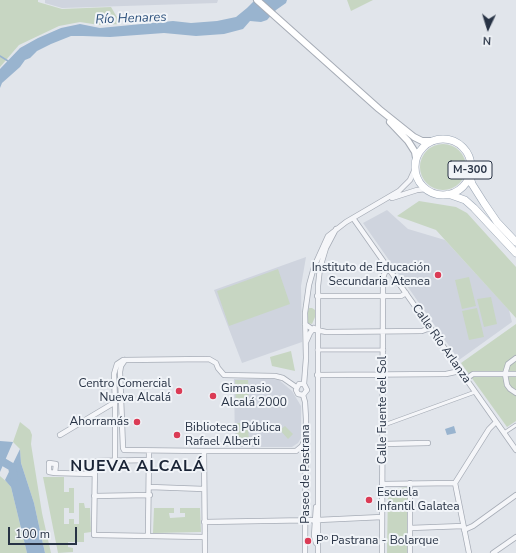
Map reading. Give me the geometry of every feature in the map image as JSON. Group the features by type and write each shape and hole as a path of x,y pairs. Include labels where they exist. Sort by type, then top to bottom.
{"main road":[{"name":"M-300","path":"257,0 378,109 414,137 432,141 440,139 449,140 457,143 464,149 469,157 472,184 497,222 516,242"},
{"name":"M-300","path":"378,109 408,141 415,152 416,158"},
{"path":"426,189 420,184 417,177 415,170 416,158 425,145 432,141"},
{"name":"M-300","path":"426,189 433,193 440,194 455,192 462,187 470,174"},
{"name":"M-300","path":"448,194 465,200 516,253"}],"street":[{"path":"336,229 399,191 410,180 415,170"},
{"path":"383,202 417,190 426,189"},
{"name":"Calle Río Arlanza","path":"353,218 516,450"},
{"name":"Paseo de Pastrana","path":"306,344 317,325 318,278 322,259 336,229"},
{"name":"Paseo de Pastrana","path":"304,384 306,358 305,324 309,285 314,267 328,236 336,229"},
{"name":"Calle Fuente del Sol","path":"382,553 384,374 383,278 385,272 389,270"},
{"path":"317,296 402,296 406,293"},
{"path":"306,305 312,304 317,307"},
{"path":"305,324 315,330 384,332 422,331 430,328"},
{"name":"Paseo de Pastrana","path":"315,330 317,350 318,500 316,520 318,551"},
{"path":"317,350 384,350"},
{"path":"306,358 311,354 317,358"},
{"path":"516,358 508,364 505,374 507,385 516,393"},
{"path":"115,461 116,404 114,370 118,364 125,360 209,359 216,363 224,375 275,376 283,378 296,387 296,392 300,395 307,390 304,384 299,384 296,387"},
{"path":"125,360 121,366 124,450 296,451 302,455 305,460"},
{"path":"317,375 446,374 460,371"},
{"path":"466,379 473,374 516,374"},
{"path":"114,383 121,383"},
{"path":"383,424 387,424 475,392"},
{"name":"Paseo de Pastrana","path":"302,395 305,402 306,438 305,553"},
{"path":"115,397 122,396"},
{"path":"60,435 112,404 116,404"},
{"path":"469,553 454,483 489,429 496,422"},
{"path":"504,433 516,425"},
{"path":"296,451 302,446 306,438"},
{"path":"383,444 428,443"},
{"path":"148,536 150,495 149,451"},
{"path":"204,451 205,553"},
{"path":"150,460 95,461 94,535 204,536"},
{"path":"56,473 94,474"},
{"path":"410,483 410,553"},
{"path":"383,484 454,483"},
{"path":"150,488 204,489"},
{"path":"94,496 150,495"},
{"path":"410,528 464,528 473,526 516,495"},
{"path":"204,522 382,517"},
{"path":"493,553 516,537"}],"shaded area":[{"path":"45,0 218,0 217,3 62,8 45,3"},
{"name":"Instituto de Educación Secundaria Atenea","path":"387,210 408,229 445,240 509,310 512,322 459,360 363,223"},
{"path":"306,257 301,286 302,342 242,363 214,290"},
{"path":"234,379 279,380 292,391 301,406 301,438 298,443 292,447 235,447"}],"green space":[{"path":"0,0 38,0 38,2 62,9 111,7 121,24 99,25 80,22 59,26 19,45 0,67"},
{"path":"347,0 373,0 351,11"},
{"path":"438,144 448,144 460,150 465,158 465,176 460,184 452,189 438,190 430,187 423,180 420,172 420,162 423,154 430,147"},
{"path":"419,201 456,207 467,213 516,267 516,318 436,230 397,216"},
{"path":"278,269 290,304 229,326 217,291"},
{"path":"469,277 476,306 462,309 455,280"},
{"path":"491,297 497,324 484,327 477,299"},
{"path":"309,308 315,310 315,317 312,324 308,323 307,321"},
{"path":"477,308 484,337 469,340 462,311"},
{"path":"516,324 516,421 507,427 461,363"},
{"path":"291,351 295,371 272,366 270,357"},
{"path":"235,380 248,380 249,405 236,405"},
{"path":"20,422 30,430 32,435 31,444 42,513 51,553 45,553 34,503 21,463 20,449 13,442"},
{"path":"236,423 248,423 249,443 237,443"},
{"path":"285,426 293,434 288,439 280,430"},
{"path":"0,476 11,487 27,553 0,553"},
{"path":"43,477 64,477 64,492 69,492 69,488 74,488 74,513 69,513 69,508 64,508 64,524 69,524 69,519 74,519 74,524 79,524 79,503 84,503 85,508 90,508 91,532 84,533 84,542 68,542 68,547 73,548 73,552 58,553"},
{"path":"409,487 407,553 387,553 388,489"},
{"path":"154,508 174,508 174,513 169,513 170,518 185,517 185,513 180,513 180,508 200,508 201,532 153,533"}],"water":[{"path":"255,0 287,0 286,3 276,10 267,20 261,22 250,21 243,29 224,34 196,36 164,33 110,37 71,36 37,51 30,58 25,60 20,67 2,83 0,88 0,69 20,48 61,28 80,24 100,28 173,21 191,23 217,21 236,17"},
{"path":"454,426 456,433 447,435 445,429"},
{"path":"0,441 13,442 0,472"},
{"path":"20,449 21,463 34,503 45,553 27,553 11,487 5,480"}],"waterway":[{"path":"0,56 8,61"},
{"name":"Río Henares","path":"0,460 12,467 14,477"}],"place":[{"name":"Instituto de Educación Secundaria Atenea","path":"438,275"},
{"name":"Centro Comercial Nueva Alcalá","path":"179,391"},
{"name":"Gimnasio Alcalá 2000","path":"213,396"},
{"name":"Ahorramás","path":"137,422"},
{"name":"Biblioteca Pública Rafael Alberti","path":"177,435"},
{"name":"Escuela Infantil Galatea","path":"369,500"},
{"name":"Pº Pastrana - Bolarque","path":"308,541"}],"district":[{"name":"NUEVA ALCALÁ","path":"138,467"}]}
